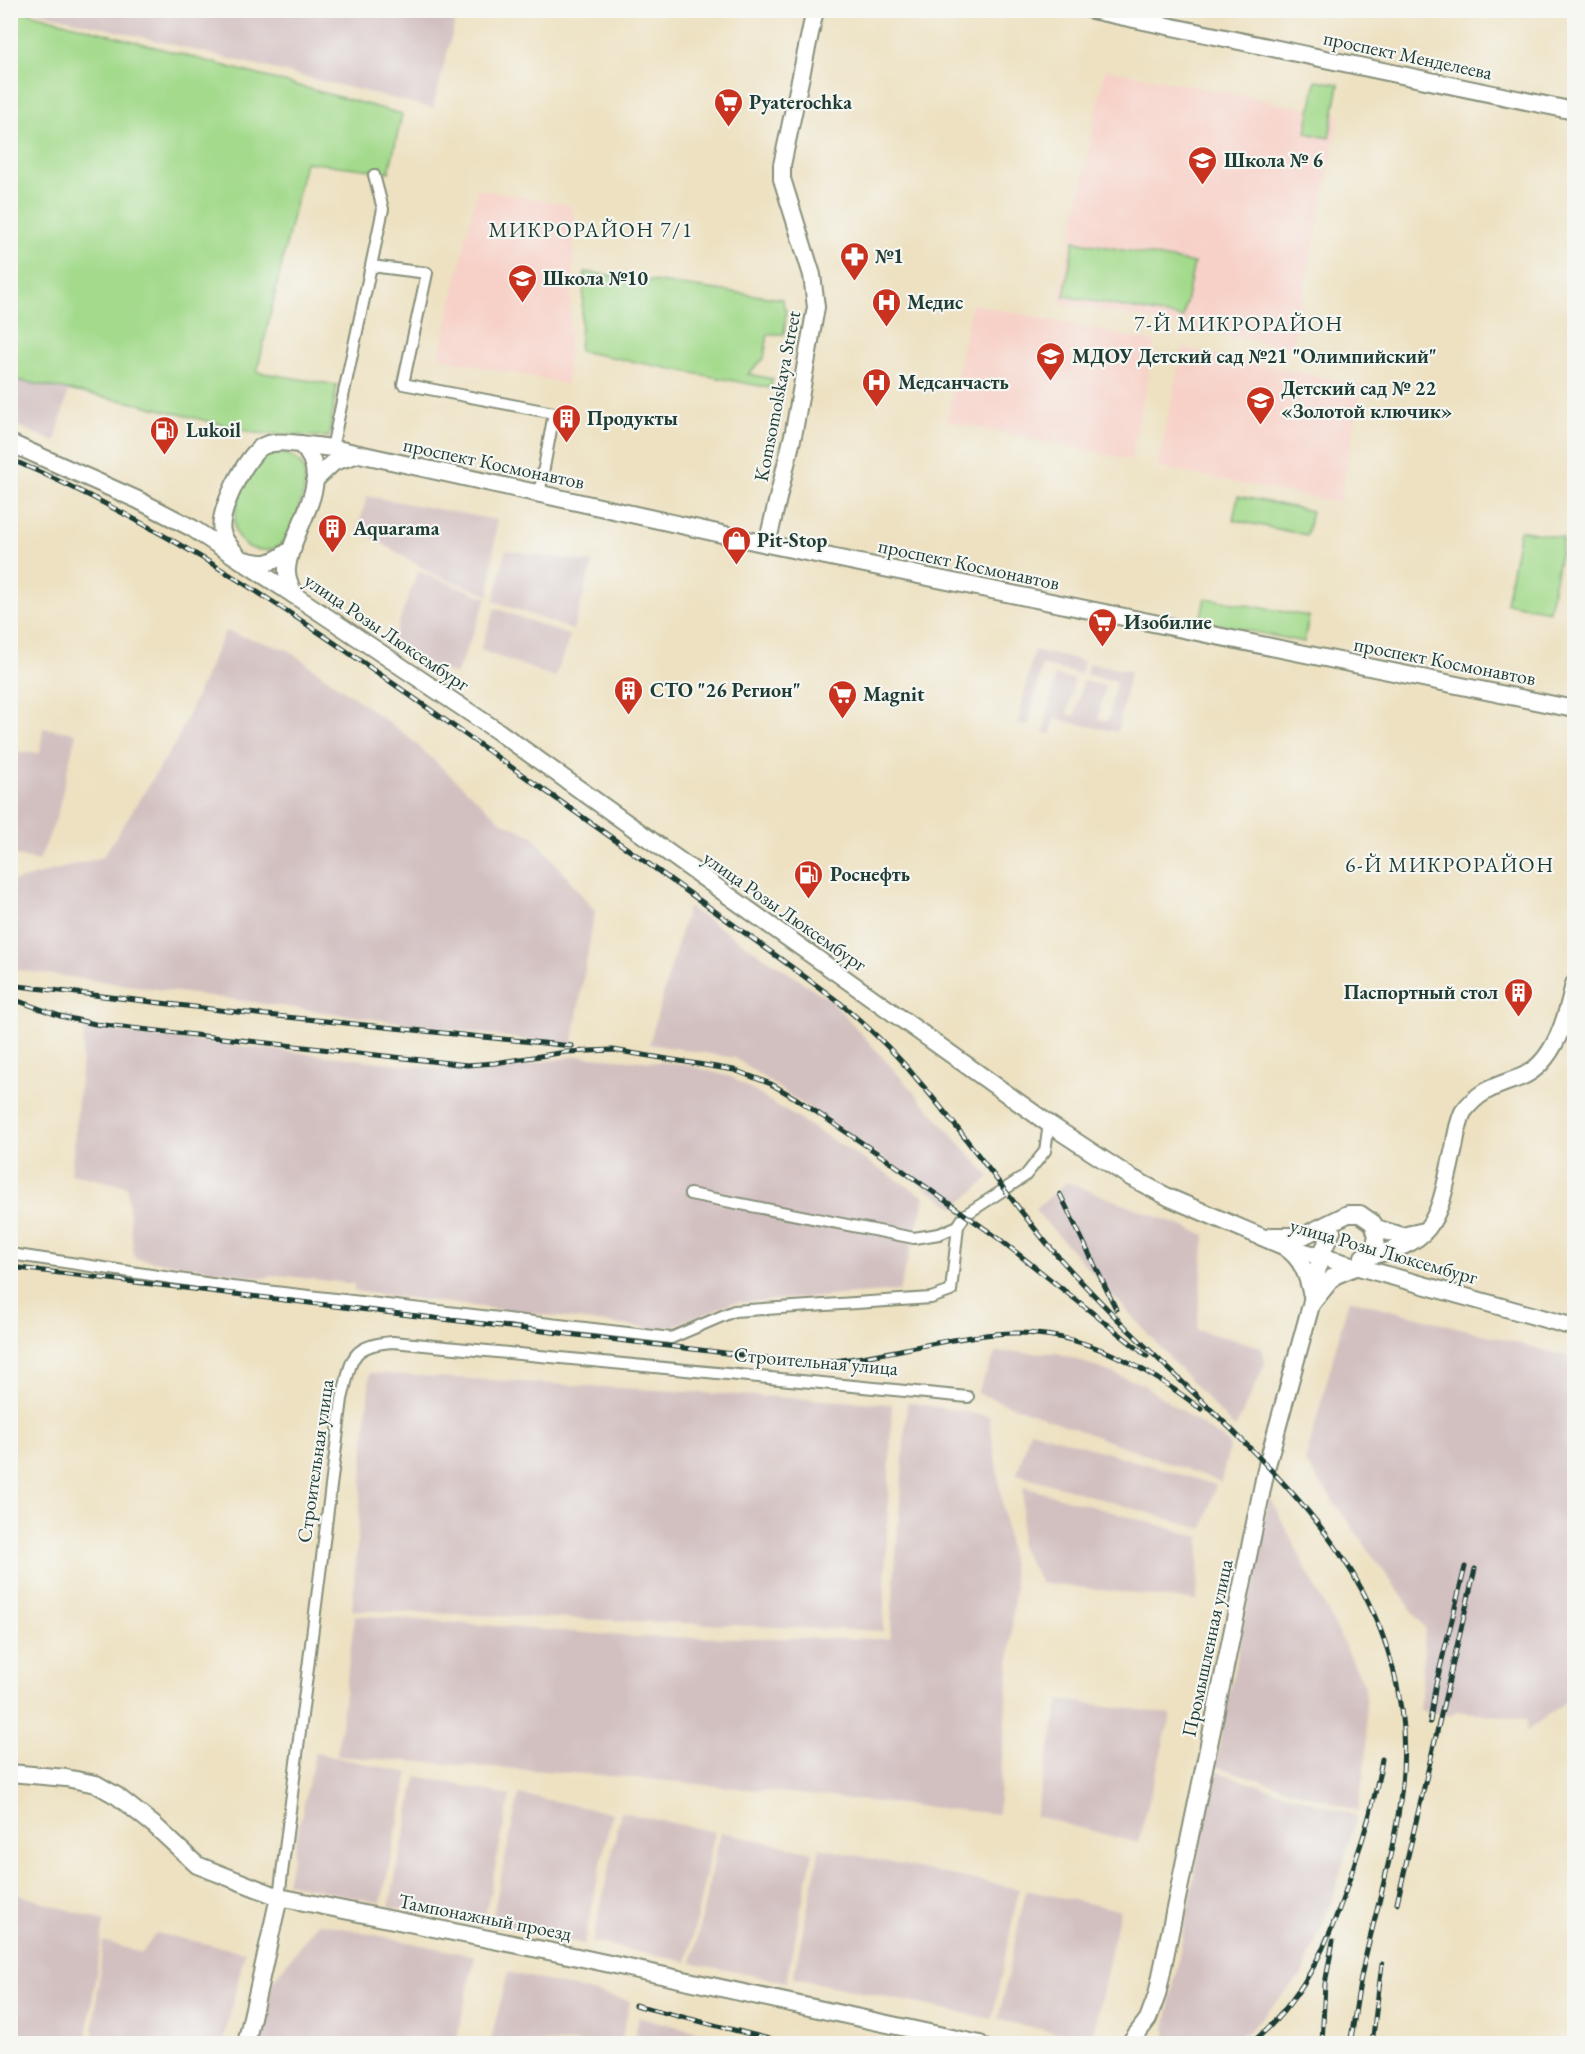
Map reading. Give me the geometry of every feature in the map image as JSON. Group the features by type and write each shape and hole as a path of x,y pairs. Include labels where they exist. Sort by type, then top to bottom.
{"main road":[{"name":"Komsomolskaya Street","path":"767,544 794,431 814,327 813,283 782,179 782,165 815,10"},
{"name":"проспект Менделеева","path":"1091,10 1575,111"},
{"name":"улица Розы Люксембург","path":"10,442 138,500 192,528 240,559 499,732 1049,1124 1130,1177 1170,1198 1262,1235 1283,1246 1320,1257 1359,1262 1423,1284 1575,1327"},
{"path":"192,528 217,518 222,513 250,457 256,451 275,442 300,444 311,456 317,478"},
{"name":"проспект Космонавтов","path":"300,444 332,448 767,544 1575,709"},
{"path":"294,595 287,570 317,478 334,462 356,455"},
{"path":"222,513 222,532 240,559 268,564 293,548"},
{"path":"1311,1300 1334,1276 1359,1262 1413,1242 1429,1228 1439,1210 1463,1112 1486,1088 1522,1077 1540,1065 1564,1025 1575,984"},
{"path":"1262,1235 1303,1236 1336,1225 1348,1215 1360,1214 1371,1220 1385,1253 1394,1264 1423,1284"},
{"path":"1336,1225 1333,1245 1342,1255 1359,1262"},
{"name":"Промышленная улица","path":"1129,2043 1148,2019 1157,1995 1267,1465 1311,1300 1320,1257 1336,1225"},
{"path":"1376,1230 1407,1236 1429,1228"},
{"path":"1359,1262 1374,1248 1376,1230"},
{"path":"1283,1246 1297,1257 1303,1267 1311,1300"},
{"name":"Тампонажный проезд","path":"10,1773 66,1778 96,1784 117,1796 154,1825 197,1865 279,1897 607,1963 981,2043"},
{"name":"Строительная улица","path":"246,2043 279,1897"}],"street":[{"path":"332,448 383,209 374,175"},
{"path":"371,266 427,273 403,384 554,413 539,495"},
{"path":"10,1254 232,1287 671,1338 734,1311 931,1298 951,1291 958,1226 965,1215 1024,1176 1045,1151 1049,1124"},
{"path":"690,1194 914,1238 939,1234 958,1226"},
{"name":"Строительная улица","path":"279,1897 342,1399 353,1357 369,1343 404,1343 968,1397"}],"shaded area":[{"path":"458,10 433,108 34,11"},
{"name":"Школа № 6","path":"1105,69 1340,115 1292,348 1058,302"},
{"path":"477,189 570,205 575,218 567,384 439,358"},
{"name":"МДОУ Детский сад №21 \"Олимпийский\"","path":"972,304 1155,342 1131,460 947,421"},
{"name":"Детский сад № 22 «Золотой ключик»","path":"1183,348 1362,386 1339,503 1157,467"},
{"path":"10,367 69,387 55,442 11,423"},
{"path":"367,496 497,520 489,595 433,574 358,529"},
{"path":"506,550 593,563 573,630 494,601"},
{"path":"418,571 487,598 456,675 390,647"},
{"path":"495,608 570,636 555,677 480,650"},
{"path":"225,631 288,650 406,735 502,822 533,836 595,911 572,1046 11,969 11,882 103,857 176,742"},
{"path":"1034,650 1084,661 1081,674 1042,665 1029,725 1018,723"},
{"path":"1088,663 1130,671 1118,732 1054,719 1051,734 1044,733 1055,676 1074,680 1067,714 1075,716 1083,681 1105,686 1098,719 1108,721 1116,681 1086,675"},
{"path":"43,728 76,733 57,816 39,861 11,855 10,751 40,753"},
{"path":"688,907 832,1001 990,1177 955,1208 735,1058 649,1044"},
{"path":"85,1028 476,1073 577,1056 683,1064 731,1077 925,1197 899,1291 732,1303 662,1330 354,1291 354,1284 278,1275 264,1278 134,1258 127,1186 71,1174"},
{"path":"1067,1182 1205,1235 1197,1330 1262,1347 1265,1364 1235,1429 1035,1210"},
{"path":"1349,1299 1574,1358 1574,1695 1526,1732 1527,1719 1457,1711 1449,1715 1420,1711 1425,1628 1305,1462"},
{"path":"996,1352 1058,1353 1142,1384 1230,1444 1221,1482 977,1393"},
{"path":"370,1373 892,1404 883,1631 352,1610"},
{"path":"907,1402 989,1416 1015,1587 998,1814 626,1777 337,1756 355,1615 637,1637 890,1639"},
{"path":"1030,1430 1216,1485 1203,1529 1017,1474"},
{"path":"1024,1487 1200,1537 1197,1601 1041,1583 1020,1546"},
{"path":"1269,1495 1365,1686 1367,1751 1358,1811 1215,1766"},
{"path":"1060,1700 1171,1714 1138,1843 1035,1816"},
{"path":"315,1753 409,1773 381,1903 287,1883"},
{"path":"1214,1771 1357,1816 1333,1898 1302,1975 1248,2032 1227,2043 1166,2043 1166,2025"},
{"path":"417,1776 510,1796 483,1926 389,1907"},
{"path":"519,1794 612,1813 584,1944 491,1924"},
{"path":"621,1812 715,1832 687,1962 593,1942"},
{"path":"720,1832 813,1852 786,1982 692,1963"},
{"path":"820,1848 1019,1889 992,2019 793,1978"},
{"path":"1026,1890 1120,1910 1092,2040 998,2020"},
{"path":"11,1892 104,1921 86,2043 11,2043"},
{"path":"318,1923 475,1956 456,2043 259,2043 272,1982"},
{"path":"156,1933 245,1952 223,2043 92,2043 103,1941 142,1953"},
{"path":"508,1972 630,2001 621,2043 490,2043"},
{"path":"639,2017 743,2043 633,2043"}],"green space":[{"path":"10,11 22,11 402,114 389,172 305,162 257,372 337,385 329,437 255,433 139,404 11,379"},
{"path":"1316,80 1339,84 1329,138 1306,133"},
{"path":"1074,241 1194,263 1183,318 1064,296"},
{"path":"585,272 782,299 786,312 784,334 768,334 764,358 748,374 773,379 770,388 579,351"},
{"path":"279,452 294,458 302,466 305,477 303,495 285,540 274,548 254,549 238,537 235,529 237,506 246,481 259,461 267,454"},
{"path":"1238,496 1312,511 1307,535 1233,520"},
{"path":"1520,530 1563,538 1549,611 1506,603"},
{"path":"1205,598 1309,616 1304,642 1200,621"}],"railway":[{"path":"10,459 135,519 254,590 312,628 662,874 840,1003 880,1039 907,1068 1070,1270 1290,1490 1317,1522 1362,1589 1379,1626 1392,1666 1401,1709 1404,1741 1400,1805 1362,1973 1350,2044"},
{"path":"10,985 228,1011 572,1046"},
{"path":"10,998 60,1016 95,1024 467,1065 566,1052 613,1050 734,1070 771,1084 797,1099 892,1163 998,1238 1147,1356"},
{"path":"1060,1194 1116,1309"},
{"path":"10,1267 809,1363 856,1358 995,1334 1024,1333 1052,1336 1079,1342 1130,1363 1155,1377 1201,1409"},
{"path":"1430,1722 1435,1688 1465,1567"},
{"path":"1397,1903 1475,1569"},
{"path":"1250,2044 1287,2006 1316,1963 1337,1915 1363,1839 1382,1759"},
{"path":"1322,2044 1325,1984 1333,1941"},
{"path":"1372,2044 1382,1964"},
{"path":"635,2005 789,2044"}],"place":[{"name":"Pyaterochka","path":"728,128"},
{"name":"Школа № 6","path":"1203,186"},
{"name":"№1","path":"854,282"},
{"name":"Школа №10","path":"522,304"},
{"name":"Медис","path":"886,328"},
{"name":"МДОУ Детский сад №21 \"Олимпийский\"","path":"1051,382"},
{"name":"Медсанчасть","path":"877,408"},
{"name":"Детский сад № 22 «Золотой ключик»","path":"1260,426"},
{"name":"Продукты","path":"566,444"},
{"name":"Lukoil","path":"165,456"},
{"name":"Aquarama","path":"332,554"},
{"name":"Pit-Stop","path":"736,566"},
{"name":"Изобилие","path":"1103,648"},
{"name":"СТО \"26 Регион\"","path":"629,716"},
{"name":"Magnit","path":"842,720"},
{"name":"Роснефть","path":"809,900"},
{"name":"Паспортный стол","path":"1519,1018"}],"district":[{"name":"МИКРОРАЙОН 7/1","path":"591,230"},
{"name":"7-Й МИКРОРАЙОН","path":"1239,324"},
{"name":"6-Й МИКРОРАЙОН","path":"1450,865"}]}
